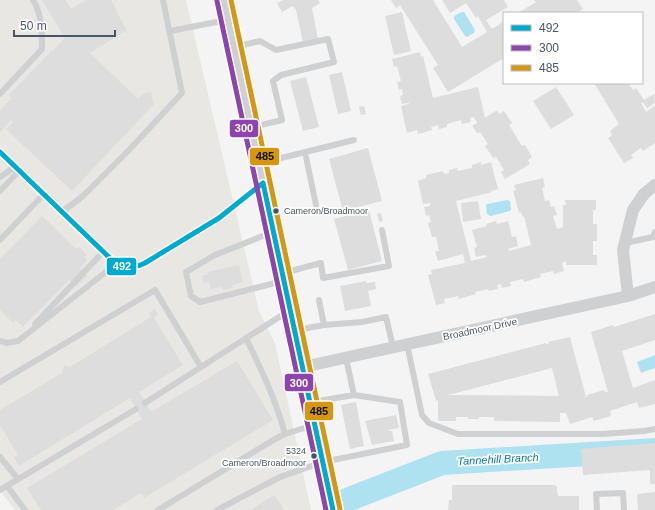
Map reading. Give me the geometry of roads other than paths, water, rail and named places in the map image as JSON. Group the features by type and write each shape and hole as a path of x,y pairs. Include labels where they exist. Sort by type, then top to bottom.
{"main road":[{"path":"226,1 228,20 296,330 333,510"}],"street":[{"path":"628,296 623,250 633,210 644,194 655,185"},
{"name":"Broadmoor Drive","path":"303,367 628,296 655,288"}],"lane":[{"path":"0,94 42,49 42,32 37,7 33,0"},
{"path":"62,212 83,196 182,94 163,0"},
{"path":"170,31 228,20"},
{"path":"234,47 260,41 276,50 328,39 334,62 281,74 273,81 282,120 252,127"},
{"path":"259,164 354,140"},
{"path":"0,152 103,252 116,264 123,268 134,268 145,263 219,218 263,183"},
{"path":"305,152 316,205"},
{"path":"0,177 17,169"},
{"path":"0,191 17,169"},
{"path":"0,240 43,195"},
{"path":"274,232 215,255 186,272 191,296 200,302 284,277 321,264 323,278 389,266 382,230"},
{"path":"625,243 654,237"},
{"path":"18,341 103,252"},
{"path":"0,341 7,343 18,341 116,264"},
{"path":"0,382 155,290 200,367"},
{"path":"320,300 324,325"},
{"path":"145,403 291,310"},
{"path":"296,330 324,325 362,322 386,317 393,347"},
{"path":"246,338 269,386 279,412 285,434"},
{"path":"407,344 422,415 428,423 458,434 602,434 655,429"},
{"path":"346,358 354,395"},
{"path":"217,510 280,477 323,462 407,445 400,402 354,395 311,403"},
{"path":"0,490 136,409"},
{"path":"158,510 285,434 315,425"},
{"path":"0,457 18,479"},
{"path":"7,486 25,510"},
{"path":"597,510 596,494 622,493 624,510"}],"water":[{"path":"464,12 475,30 474,33 467,37 454,19 454,16"},
{"path":"507,200 510,201 510,211 490,216 487,214 487,204"},
{"path":"655,355 655,368 641,373 637,362"}],"waterway":[{"name":"Tannehill Branch","path":"347,500 442,463 655,450"}],"place":[{"name":"Cameron/Broadmoor","path":"276,211"},
{"name":"5324 Cameron/Broadmoor","path":"314,456"}]}
